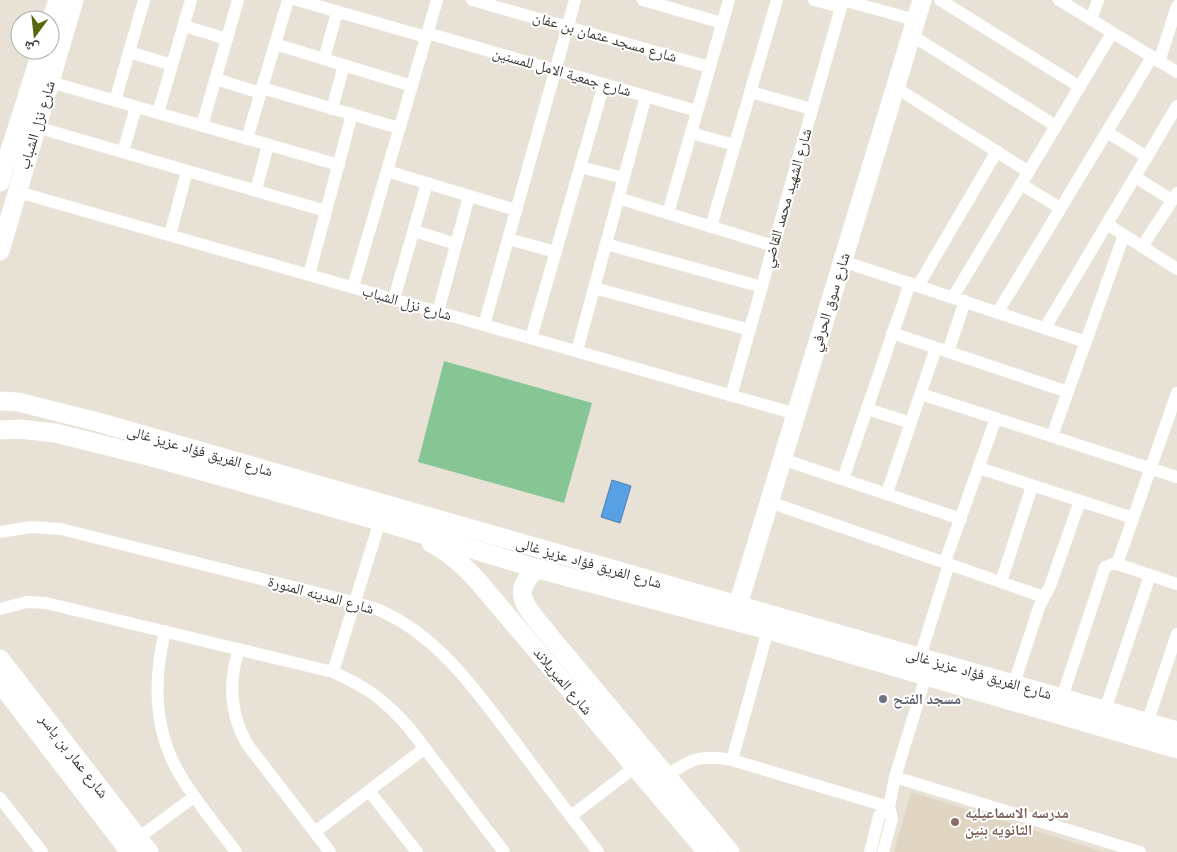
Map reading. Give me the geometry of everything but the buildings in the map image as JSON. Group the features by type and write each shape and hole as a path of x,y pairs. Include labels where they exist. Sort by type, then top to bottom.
{"street":[{"name":"شارع نزل الشباب","path":"0,251 4,224 18,192 74,0"},
{"path":"115,101 144,0"},
{"path":"158,113 191,0"},
{"path":"202,126 238,0"},
{"path":"247,139 288,0"},
{"name":"شارع جمعية الامل للمسنين","path":"297,0 556,70 697,111"},
{"path":"324,59 346,0"},
{"path":"353,287 436,0"},
{"name":"شارع مسجد عثمان بن عفان","path":"472,0 709,67"},
{"path":"484,325 575,0"},
{"path":"642,0 722,23"},
{"path":"668,213 728,0"},
{"path":"711,227 777,0"},
{"path":"814,0 842,4 913,28 1056,126"},
{"name":"شارع سوق الحرفي","path":"738,605 922,0"},
{"path":"940,0 1080,87"},
{"path":"1059,0 1177,72"},
{"path":"1091,20 1098,0"},
{"name":"شارع الشهيد محمد القاضي","path":"731,396 842,4"},
{"path":"998,312 1107,132 1156,59 1177,6"},
{"path":"184,26 227,39"},
{"path":"887,493 921,394 942,350 959,299 1021,184 1112,33"},
{"path":"275,44 412,86"},
{"path":"129,52 172,65"},
{"name":"شارع نزل الشباب","path":"0,182 39,60"},
{"path":"332,108 344,65"},
{"path":"216,79 332,108 399,128"},
{"path":"50,82 339,165"},
{"path":"531,338 604,84"},
{"path":"895,87 1029,172"},
{"path":"750,92 812,109"},
{"path":"577,351 646,96"},
{"path":"1045,328 1177,106"},
{"path":"123,152 136,107"},
{"path":"309,275 352,114"},
{"path":"36,127 326,211"},
{"path":"691,132 735,145"},
{"path":"1107,132 1147,157"},
{"path":"256,190 268,145"},
{"path":"843,479 892,334 914,285 997,151"},
{"path":"580,166 624,178"},
{"path":"170,235 187,171"},
{"path":"386,171 516,210"},
{"path":"1135,177 1175,196 1142,247"},
{"path":"394,299 427,183"},
{"path":"1021,184 1060,208"},
{"name":"شارع نزل الشباب","path":"18,192 796,414"},
{"path":"438,312 469,196"},
{"path":"618,198 774,246"},
{"path":"1107,224 1177,269"},
{"path":"414,230 456,244"},
{"path":"1052,436 1124,235"},
{"path":"508,239 556,252"},
{"path":"606,244 762,288"},
{"path":"842,261 1086,342"},
{"path":"594,288 750,330"},
{"path":"892,334 1068,392"},
{"path":"1117,564 1177,393"},
{"path":"921,394 1177,477"},
{"name":"شارع الفريق فؤاد عزيز غالى","path":"0,401 18,402 160,440 604,585"},
{"path":"867,409 911,423"},
{"path":"920,657 947,563 996,418"},
{"path":"91,441 99,433 98,422"},
{"name":"شارع الفريق فؤاد عزيز غالى","path":"0,430 37,430 91,441 380,521 538,569 604,585 643,587 738,605 823,646"},
{"path":"152,457 150,449 160,440"},
{"path":"782,459 961,519"},
{"path":"979,468 1133,518"},
{"path":"1001,582 1032,486"},
{"path":"1014,684 1039,608 1050,586 1080,501"},
{"path":"769,502 1044,597"},
{"path":"333,672 353,602 380,521"},
{"name":"شارع المدينه المنورة","path":"0,532 31,527 61,529 379,610 430,642 451,662 487,706 598,852"},
{"name":"شارع الميريلاند","path":"403,528 444,550 462,564 540,640 666,776 730,852"},
{"path":"1062,698 1105,567 1109,564 1117,564 1177,584"},
{"name":"شارع الميريلاند","path":"538,569 527,577 522,592 540,640 635,767 707,852"},
{"path":"1111,718 1150,575"},
{"name":"شارع الفريق فؤاد عزيز غالى","path":"643,587 768,630 823,646 858,647 920,657 1062,698 1111,718 1177,749"},
{"path":"0,609 27,602 46,603 333,672 355,682 372,692 394,710 504,852"},
{"path":"732,760 768,630"},
{"path":"166,631 160,654 157,679 162,730 180,777 236,852"},
{"path":"1147,723 1177,634"},
{"name":"شارع الفريق فؤاد عزيز غالى","path":"858,647 926,676 1177,731"},
{"path":"239,649 234,664 232,699 235,716 242,734 330,852"},
{"name":"شارع عمار بن ياسر","path":"0,659 132,848"},
{"path":"883,852 892,819 889,807 895,776 926,676"},
{"name":"شارع عمار بن ياسر","path":"0,683 132,848"},
{"path":"315,832 425,748"},
{"path":"666,776 690,761 701,757 714,757 732,760 889,807"},
{"path":"571,816 635,767"},
{"path":"895,776 1140,852"},
{"path":"369,791 417,852"},
{"path":"132,848 194,797"},
{"path":"0,798 42,852"},
{"path":"870,852 880,816 889,807"}],"shaded area":[{"name":"مدرسه الاسماعيليه الثانويه بنين","path":"911,792 1104,852 894,852"}],"green space":[{"path":"444,361 592,403 564,503 418,462"}],"water":[{"path":"612,480 631,486 620,523 601,517"}],"place":[{"name":"مسجد الفتح","path":"883,699"},
{"name":"مدرسه الاسماعيليه الثانويه بنين","path":"955,822"}]}
